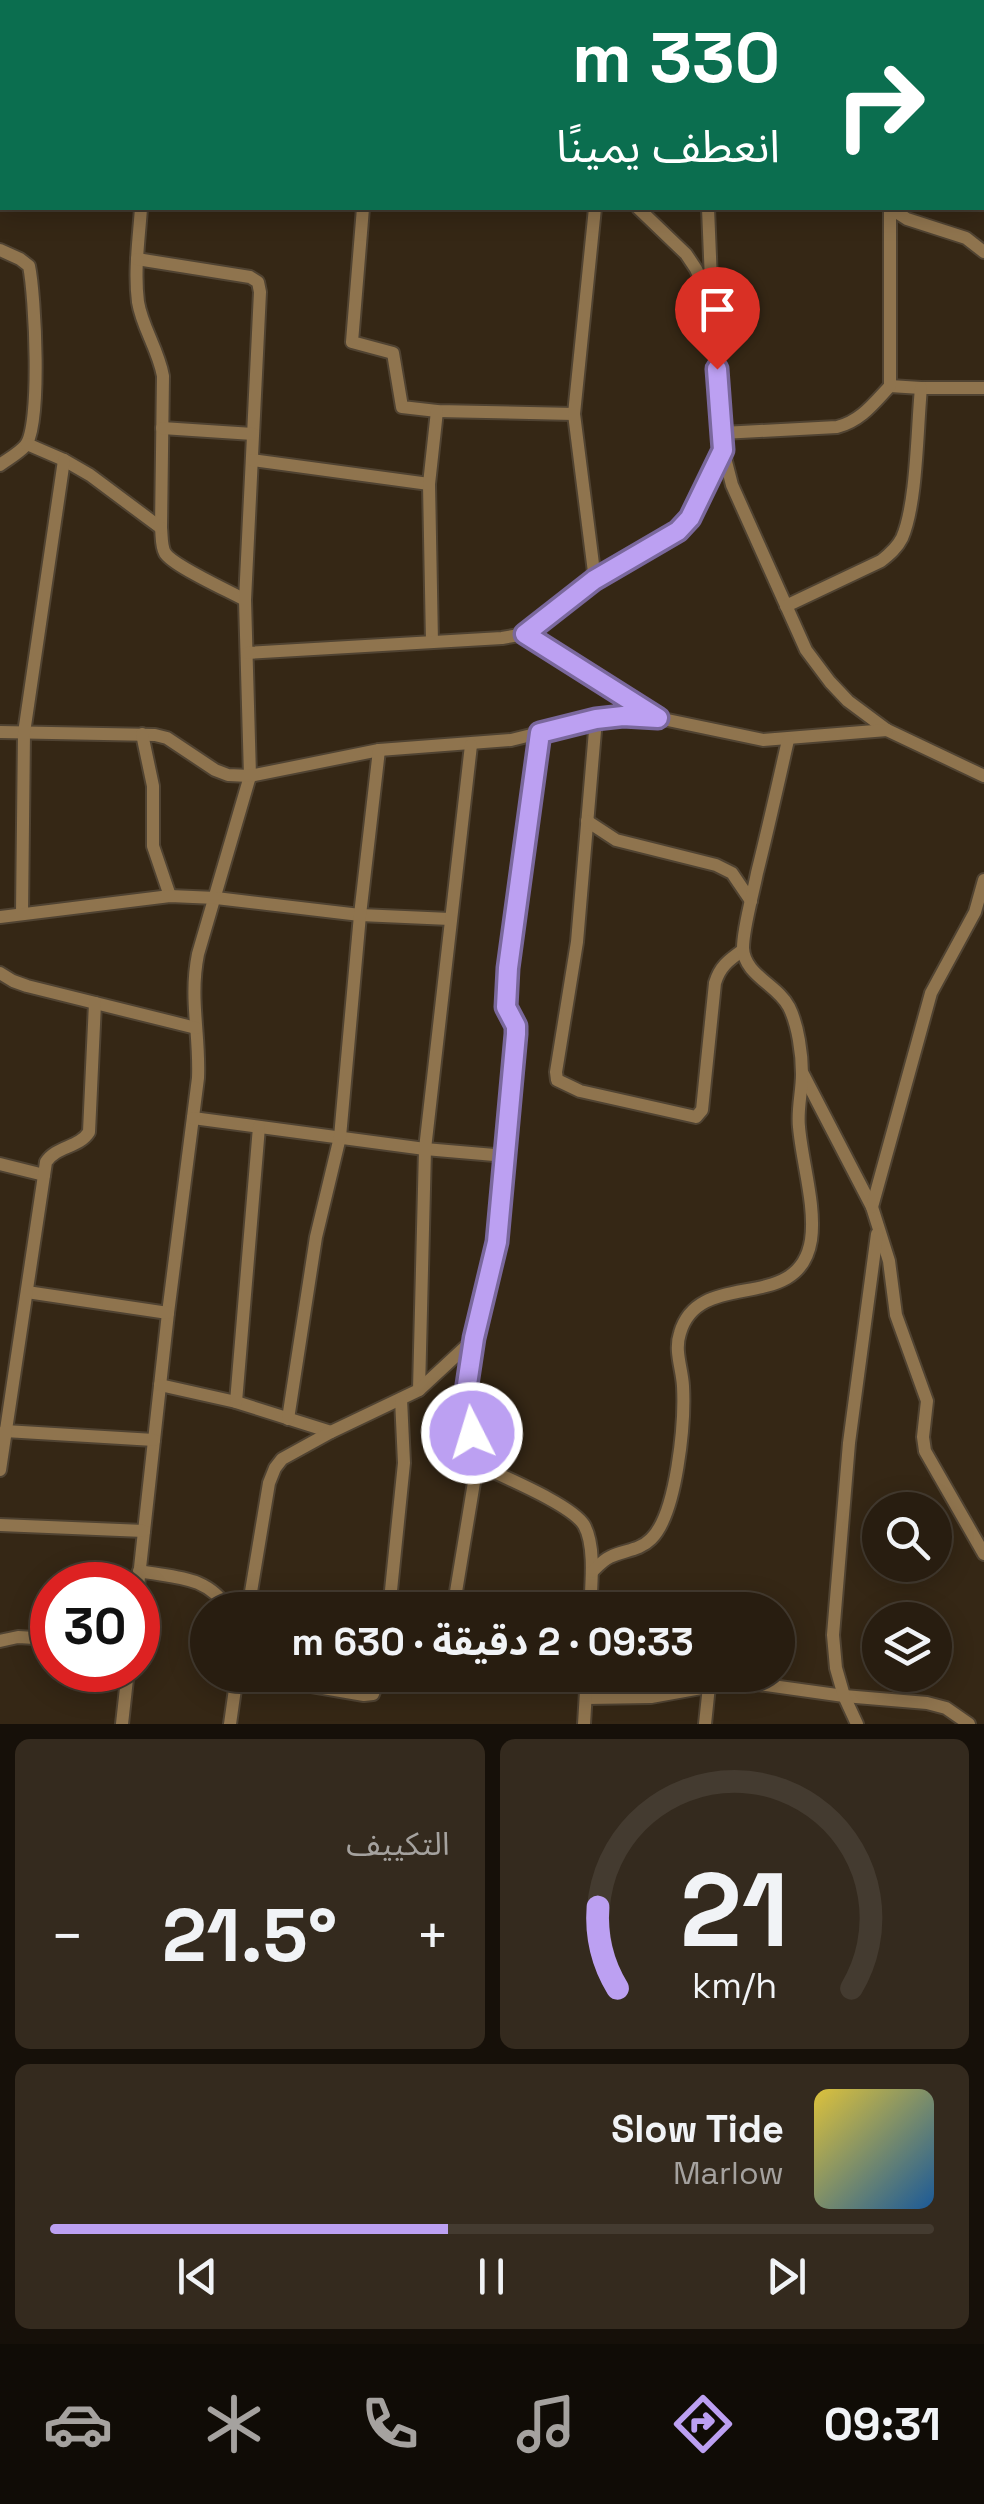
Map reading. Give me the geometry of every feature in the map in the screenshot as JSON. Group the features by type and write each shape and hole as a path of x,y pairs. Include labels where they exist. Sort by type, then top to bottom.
{"street":[{"path":"140,210 138,300 163,376 163,550 169,558 245,600"},
{"path":"363,210 352,342 394,353 402,407 574,414"},
{"path":"594,580 574,414 595,210"},
{"path":"640,210 686,254 712,305"},
{"path":"708,210 723,450 732,485 806,650 848,700 887,730 984,776"},
{"path":"722,433 848,424 863,415 890,386 890,210"},
{"path":"893,210 907,219 966,238 984,252"},
{"path":"0,250 20,259 28,266 31,277 36,383 28,444 0,465"},
{"path":"137,259 250,277 258,282 260,292 245,600 250,776 193,979 199,1054 140,1562"},
{"path":"890,386 984,388"},
{"path":"786,606 894,551 903,536 911,502 920,388"},
{"path":"432,642 429,484 438,411"},
{"path":"162,428 253,434"},
{"path":"28,444 90,474 161,528"},
{"path":"246,653 525,634 594,580 678,531 698,504 723,450"},
{"path":"22,914 24,732 64,460"},
{"path":"252,460 429,484"},
{"path":"525,634 658,718"},
{"path":"0,732 155,734 215,770 250,776 379,750 510,740 623,716 658,718 763,740 887,730"},
{"path":"596,719 577,942 557,1080 580,1091 696,1116 702,1110 715,983 728,960 743,950"},
{"path":"457,1592 476,1464 475,1442 465,1407 474,1338 497,1242 516,1034 506,1007 508,968 540,733"},
{"path":"142,734 153,786 153,846 170,896"},
{"path":"592,1572 610,1556 648,1542 656,1534 672,1494 684,1408 677,1346 680,1329 692,1310 713,1297 790,1278 804,1263 810,1243 812,1224 798,1124 802,1072 795,1025 788,1004 748,963 743,950 788,740"},
{"path":"419,1390 425,1149 471,745"},
{"path":"288,1419 316,1237 340,1137 379,750"},
{"path":"588,821 616,840 732,873 751,902"},
{"path":"872,1207 931,992 975,912 984,880"},
{"path":"0,917 170,896 360,915 450,919"},
{"path":"1,977 196,1028"},
{"path":"0,1470 46,1162 51,1154 84,1139 89,1132 95,1003"},
{"path":"802,1072 872,1207 888,1261 896,1315 927,1402 925,1450 984,1554"},
{"path":"192,1118 506,1156"},
{"path":"236,1402 259,1127"},
{"path":"0,1164 44,1175"},
{"path":"857,1724 836,1668 834,1635 849,1444 878,1227"},
{"path":"27,1292 168,1313"},
{"path":"251,1592 274,1468 331,1432 419,1390 474,1338"},
{"path":"160,1386 236,1402 331,1432"},
{"path":"391,1592 403,1480 401,1398"},
{"path":"5,1431 154,1440"},
{"path":"476,1464 574,1514 585,1527 591,1592"},
{"path":"0,1525 144,1531"},
{"path":"160,1575 201,1583 214,1592"},
{"path":"0,1641 30,1637"},
{"path":"795,1690 927,1702 946,1708 968,1724"},
{"path":"122,1724 126,1692"},
{"path":"230,1724 235,1692"},
{"path":"346,1692 374,1692"},
{"path":"584,1724 586,1692"},
{"path":"586,1698 651,1697 677,1692"},
{"path":"706,1724 709,1692"}],"route":[{"path":"472,1433 465,1398 474,1338 497,1242 516,1034 506,1007 508,968 540,733 596,719 658,718 525,634 594,580 678,531 690,518 723,450 717,369"}]}
